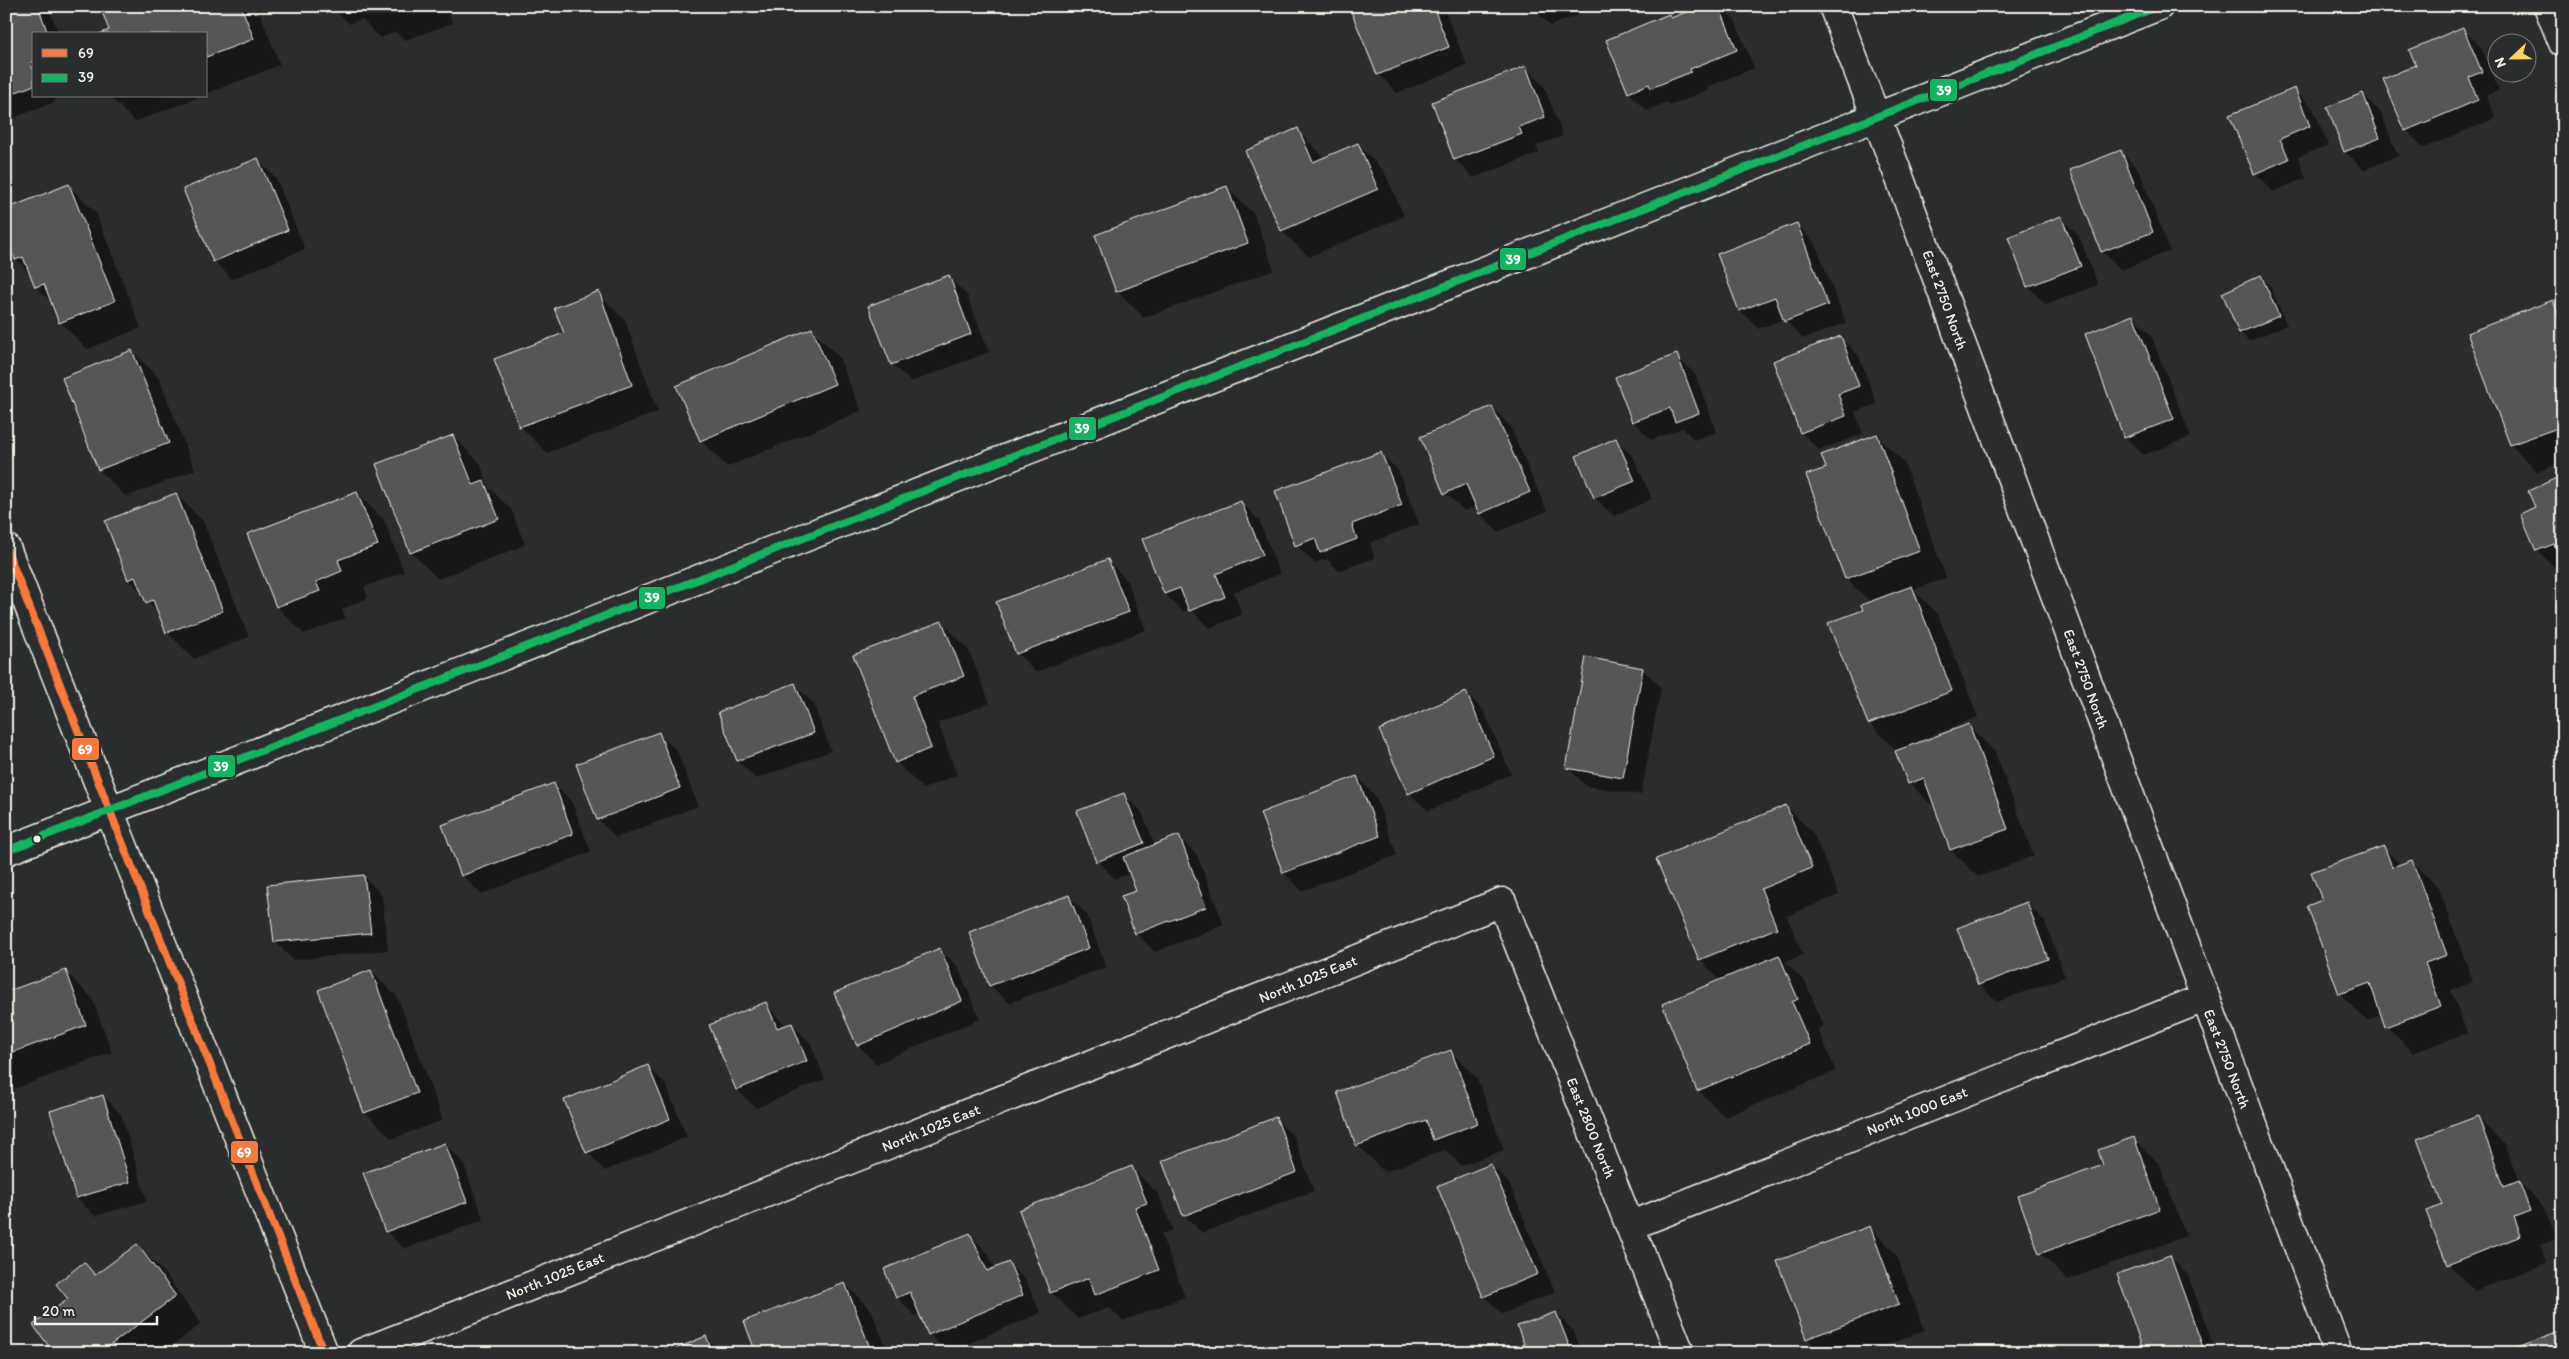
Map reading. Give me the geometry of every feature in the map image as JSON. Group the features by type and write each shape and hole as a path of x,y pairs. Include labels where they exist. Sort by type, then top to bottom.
{"street":[{"name":"East 2750 North","path":"1834,6 2338,1353"},
{"path":"6,851 2159,6"},
{"path":"2548,6 2563,43"},
{"path":"6,548 324,1353"},
{"name":"East 2800 North","path":"1502,902 1680,1353"},
{"name":"North 1025 East","path":"361,1353 1502,902"},
{"name":"North 1000 East","path":"1630,1226 2204,998"}],"building":[{"path":"6,6 38,6 47,32 32,32 32,62 30,63 32,67 32,86 6,96"},
{"path":"100,6 241,6 254,39 208,56 208,32 104,32 109,30"},
{"path":"350,6 366,6 352,12"},
{"path":"374,6 399,6 377,14"},
{"path":"1349,6 1433,6 1449,47 1377,75"},
{"path":"1701,6 1719,6 1737,50 1690,69 1691,72 1651,88 1649,84 1628,93 1606,40 1669,14 1671,18"},
{"path":"2463,27 2482,72 2469,77 2478,100 2405,131 2383,79 2416,65 2409,50"},
{"path":"1526,66 1545,117 1519,127 1522,134 1454,160 1432,102"},
{"path":"2295,88 2310,126 2280,139 2289,159 2254,174 2229,115"},
{"path":"2363,93 2380,138 2344,152 2327,107"},
{"path":"1298,128 1313,162 1358,143 1378,189 1281,231 1245,151"},
{"path":"2121,150 2153,232 2101,252 2070,170"},
{"path":"258,158 288,230 213,262 183,189"},
{"path":"69,184 115,301 59,323 44,284 35,287 23,257 15,260 6,237 6,209"},
{"path":"1227,186 1248,243 1116,292 1095,235"},
{"path":"2061,216 2081,266 2027,287 2008,237"},
{"path":"1797,223 1828,305 1784,322 1775,297 1739,311 1717,254"},
{"path":"949,275 971,334 891,365 868,306"},
{"path":"2261,275 2279,316 2239,333 2222,293"},
{"path":"599,291 632,385 519,427 494,359 564,333 554,308"},
{"path":"2553,300 2563,327 2563,349 2557,351 2563,365 2563,426 2510,445 2467,333"},
{"path":"2133,315 2174,419 2124,438 2085,334"},
{"path":"812,328 835,384 700,441 676,386"},
{"path":"1841,336 1859,386 1838,394 1846,416 1800,433 1773,361"},
{"path":"132,350 169,443 98,470 62,378"},
{"path":"1677,354 1699,413 1675,422 1670,408 1632,422 1615,377"},
{"path":"1492,406 1530,492 1479,514 1466,484 1444,494 1420,437"},
{"path":"1877,434 1920,551 1845,579 1806,475 1826,468 1821,455"},
{"path":"453,435 473,485 484,481 499,519 410,553 376,464"},
{"path":"1616,438 1635,481 1594,498 1576,456"},
{"path":"1381,452 1402,505 1352,524 1357,539 1320,553 1315,538 1295,546 1275,491"},
{"path":"2563,475 2563,559 2561,560 2554,544 2536,551 2520,514 2535,507 2528,491"},
{"path":"357,492 378,545 338,560 342,571 316,582 320,591 276,607 247,534"},
{"path":"176,493 223,611 166,633 153,600 146,603 135,577 128,580 105,521"},
{"path":"1241,501 1263,555 1216,574 1225,597 1189,611 1180,588 1164,594 1142,539"},
{"path":"1108,559 1129,612 1016,654 996,602"},
{"path":"1912,586 1952,691 1868,724 1828,623 1863,610 1861,605"},
{"path":"942,621 964,676 912,696 931,748 895,763 853,655"},
{"path":"1586,657 1643,668 1623,778 1566,768"},
{"path":"795,683 814,733 737,761 718,712"},
{"path":"1466,692 1494,756 1408,794 1379,730"},
{"path":"1969,724 2008,829 1950,850 1924,778 1908,784 1895,751"},
{"path":"659,732 680,788 597,820 576,764"},
{"path":"1357,776 1380,836 1283,873 1260,813"},
{"path":"554,783 573,834 461,876 442,825"},
{"path":"1124,793 1144,843 1096,862 1077,811"},
{"path":"1786,805 1812,868 1761,889 1777,928 1699,960 1656,859"},
{"path":"1179,835 1206,907 1135,934 1121,896 1136,891 1123,857"},
{"path":"2384,846 2392,867 2412,860 2447,955 2425,963 2441,1006 2385,1027 2370,983 2339,994 2307,906 2322,900 2311,872"},
{"path":"364,875 371,933 274,942 267,885"},
{"path":"1069,895 1089,948 989,986 969,932"},
{"path":"2027,902 2048,959 1978,985 1957,928"},
{"path":"940,948 962,1001 857,1046 834,993"},
{"path":"1779,955 1798,999 1792,1002 1810,1044 1697,1091 1662,1004"},
{"path":"66,970 86,1025 6,1055 6,992"},
{"path":"371,970 417,1093 364,1113 318,990"},
{"path":"766,1002 777,1028 792,1023 807,1061 736,1090 709,1025"},
{"path":"1451,1050 1478,1123 1433,1140 1426,1120 1356,1146 1337,1092"},
{"path":"648,1065 670,1119 586,1153 564,1100"},
{"path":"103,1095 130,1182 76,1198 50,1111"},
{"path":"2478,1116 2504,1187 2519,1181 2530,1211 2514,1217 2521,1236 2447,1265 2426,1211 2442,1205 2417,1139"},
{"path":"1276,1117 1297,1172 1183,1216 1162,1161"},
{"path":"2134,1137 2160,1209 2039,1254 2018,1196 2103,1165 2098,1150"},
{"path":"445,1143 467,1202 385,1232 363,1173"},
{"path":"1491,1164 1538,1274 1483,1297 1437,1186"},
{"path":"1132,1166 1147,1203 1135,1207 1159,1270 1095,1295 1089,1278 1050,1293 1019,1210"},
{"path":"1870,1226 1899,1304 1806,1339 1777,1261"},
{"path":"970,1233 987,1271 1009,1262 1023,1295 928,1335 910,1292 896,1298 884,1269"},
{"path":"137,1244 176,1296 100,1353 54,1353 33,1325 68,1299 56,1284 84,1262 95,1275"},
{"path":"2170,1255 2205,1353 2144,1353 2117,1274"},
{"path":"845,1283 872,1353 756,1353 744,1321"},
{"path":"1556,1312 1572,1353 1503,1353 1524,1344 1517,1326"},
{"path":"2563,1330 2563,1353 2508,1353 2507,1351"},
{"path":"706,1336 713,1353 666,1353"}],"transit line":[{"name":"39","path":"6,851 2159,6"},
{"name":"69","path":"6,548 324,1353"}]}
